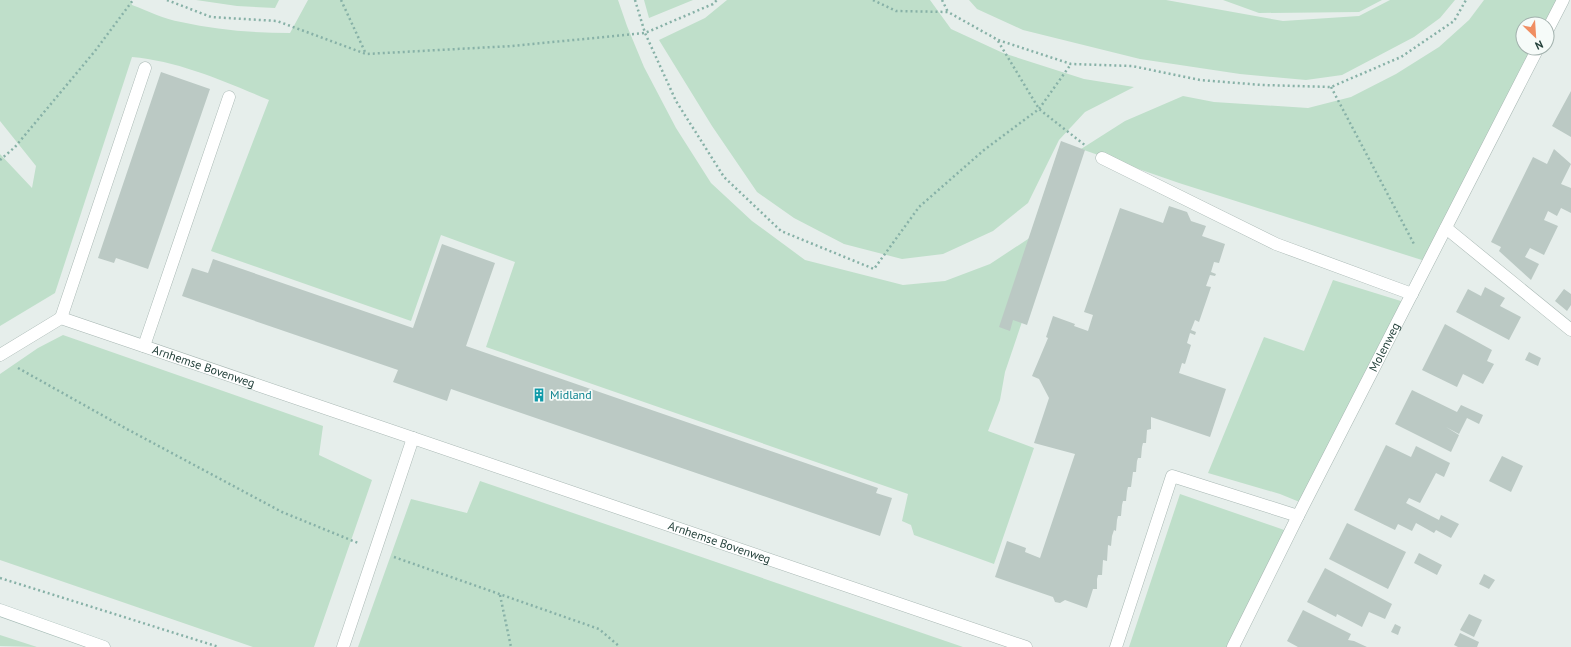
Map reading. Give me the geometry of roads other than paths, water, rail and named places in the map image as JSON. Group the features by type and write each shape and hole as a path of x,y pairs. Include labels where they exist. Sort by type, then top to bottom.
{"street":[{"path":"1555,16 1563,0"},
{"name":"Molenweg","path":"1233,647 1298,516 1534,56"},
{"path":"0,355 61,318 145,68"},
{"path":"144,346 229,98"},
{"path":"1102,158 1276,244 1412,294"},
{"path":"1446,228 1571,330"},
{"name":"Arnhemse Bovenweg","path":"61,318 1026,647"},
{"path":"343,647 413,438"},
{"path":"1116,647 1172,476 1298,516"},
{"path":"0,610 104,647"}],"place":[{"name":"Midland","path":"539,395"}]}
